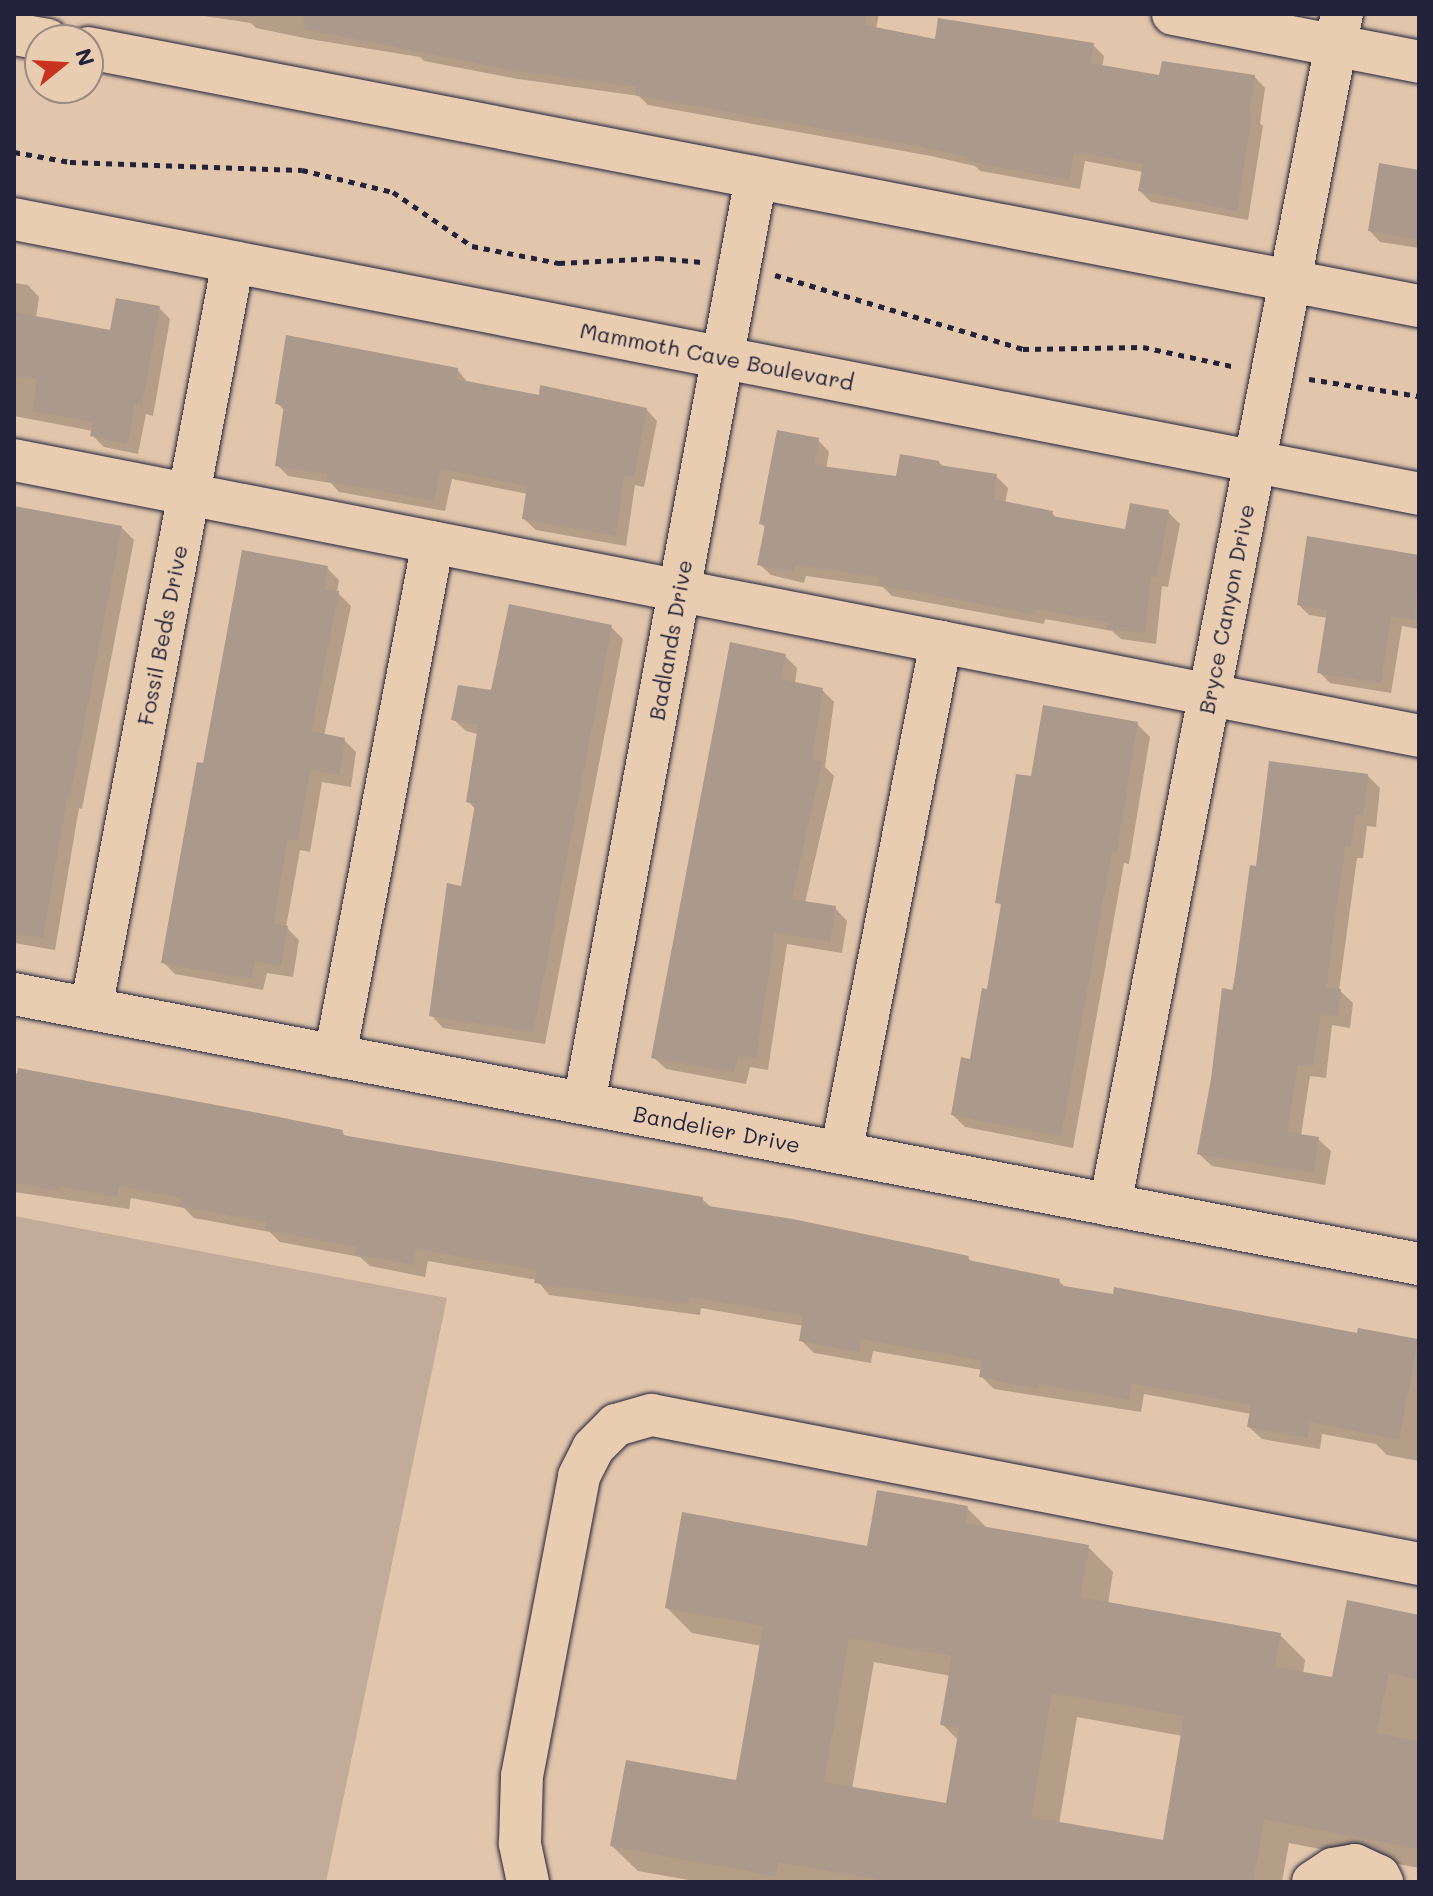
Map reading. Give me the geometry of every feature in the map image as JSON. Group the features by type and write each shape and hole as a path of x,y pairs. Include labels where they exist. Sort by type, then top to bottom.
{"street":[{"path":"1173,14 1339,29 1419,62"},
{"name":"Bryce Canyon Drive","path":"1110,1205 1339,29"},
{"path":"104,51 1419,306"},
{"name":"Badlands Drive","path":"584,1103 756,178"},
{"name":"Mammoth Cave Boulevard","path":"14,219 1419,494"},
{"name":"Fossil Beds Drive","path":"91,1009 233,262"},
{"path":"14,460 1419,736"},
{"path":"335,1056 433,542"},
{"path":"841,1153 941,642"},
{"name":"Bandelier Drive","path":"14,994 1419,1264"},
{"path":"528,1882 520,1843 522,1776 579,1476 593,1448 616,1425 652,1415 1419,1564"},
{"path":"1313,1882 1333,1869 1355,1865 1379,1876 1382,1882"}],"path":[{"path":"14,152 70,162 302,170 393,192 472,246 559,263 658,258 712,263"},
{"path":"770,274 1023,349 1143,347 1240,368"},
{"path":"1297,377 1419,396"}],"shaded area":[{"path":"14,1216 447,1298 326,1882 14,1882"}],"building":[{"path":"304,14 867,14 865,25 935,39 938,18 1094,43 1090,63 1159,75 1162,61 1255,75 1237,211 1138,191 1143,164 1074,152 1069,180 967,161 968,157 918,146 635,95 636,87 505,69 303,29"},
{"path":"1379,163 1419,170 1419,240 1368,231"},
{"path":"116,298 160,306 142,405 135,404 127,444 90,436 93,422 32,411 37,379 14,376 14,312 110,330"},
{"path":"286,335 458,368 456,379 539,395 540,385 647,408 634,477 624,475 616,536 522,519 527,486 441,469 434,501 326,481 327,474 275,466 284,405 275,404"},
{"path":"777,430 819,438 814,465 896,476 900,454 939,461 939,465 997,474 993,499 1053,511 1052,516 1125,529 1130,503 1169,510 1157,577 1151,576 1145,633 1107,629 1108,622 1034,609 1033,614 879,585 880,577 795,565 793,572 757,565 765,525 759,524"},
{"path":"14,506 122,526 70,797 67,797 43,938 14,934"},
{"path":"1307,536 1419,555 1415,620 1391,616 1381,683 1317,673 1327,610 1297,605"},
{"path":"242,550 328,566 324,589 339,591 311,731 345,738 339,775 310,770 298,841 288,839 273,923 288,926 281,966 255,961 251,979 161,963 197,762 203,763"},
{"path":"509,604 612,625 533,1032 429,1016 447,883 461,886 475,804 466,802 478,725 451,720 458,685 491,690"},
{"path":"730,642 786,654 781,679 823,688 812,759 822,762 792,899 836,906 830,942 775,932 756,1059 738,1056 734,1072 651,1058"},
{"path":"1043,705 1138,722 1117,852 1112,851 1061,1136 951,1115 961,1057 970,1059 982,988 987,989 1001,904 995,903 1016,774 1031,776"},
{"path":"1269,761 1368,774 1363,815 1355,814 1351,847 1345,846 1326,987 1341,989 1338,1016 1320,1014 1313,1066 1298,1065 1287,1132 1319,1137 1313,1173 1197,1154 1211,1079 1222,988 1233,990 1250,865 1256,866"},
{"path":"18,1068 343,1130 342,1135 703,1197 702,1205 793,1219 969,1256 968,1260 1060,1279 1058,1285 1113,1294 1114,1287 1357,1333 1358,1328 1418,1339 1399,1440 1310,1422 1307,1438 1247,1427 1251,1405 1132,1383 1129,1400 1038,1384 1038,1389 979,1377 982,1361 861,1339 859,1352 799,1341 803,1316 689,1297 688,1304 534,1283 537,1270 416,1249 413,1265 355,1254 356,1247 265,1230 267,1222 179,1206 181,1198 119,1186 117,1197 59,1186 58,1191 14,1183 14,1091"},
{"path":"877,1490 968,1506 965,1523 1089,1545 1080,1597 1281,1633 1275,1667 1332,1677 1347,1600 1419,1615 1419,1680 1389,1673 1376,1733 1419,1741 1419,1849 1264,1819 1253,1882 891,1882 778,1862 775,1876 610,1846 626,1760 736,1780 763,1626 665,1608 682,1512 867,1546","holes":["849,1638 952,1656 940,1725 959,1728 946,1803 824,1782","1052,1693 1184,1716 1163,1840 1031,1817"]}]}
